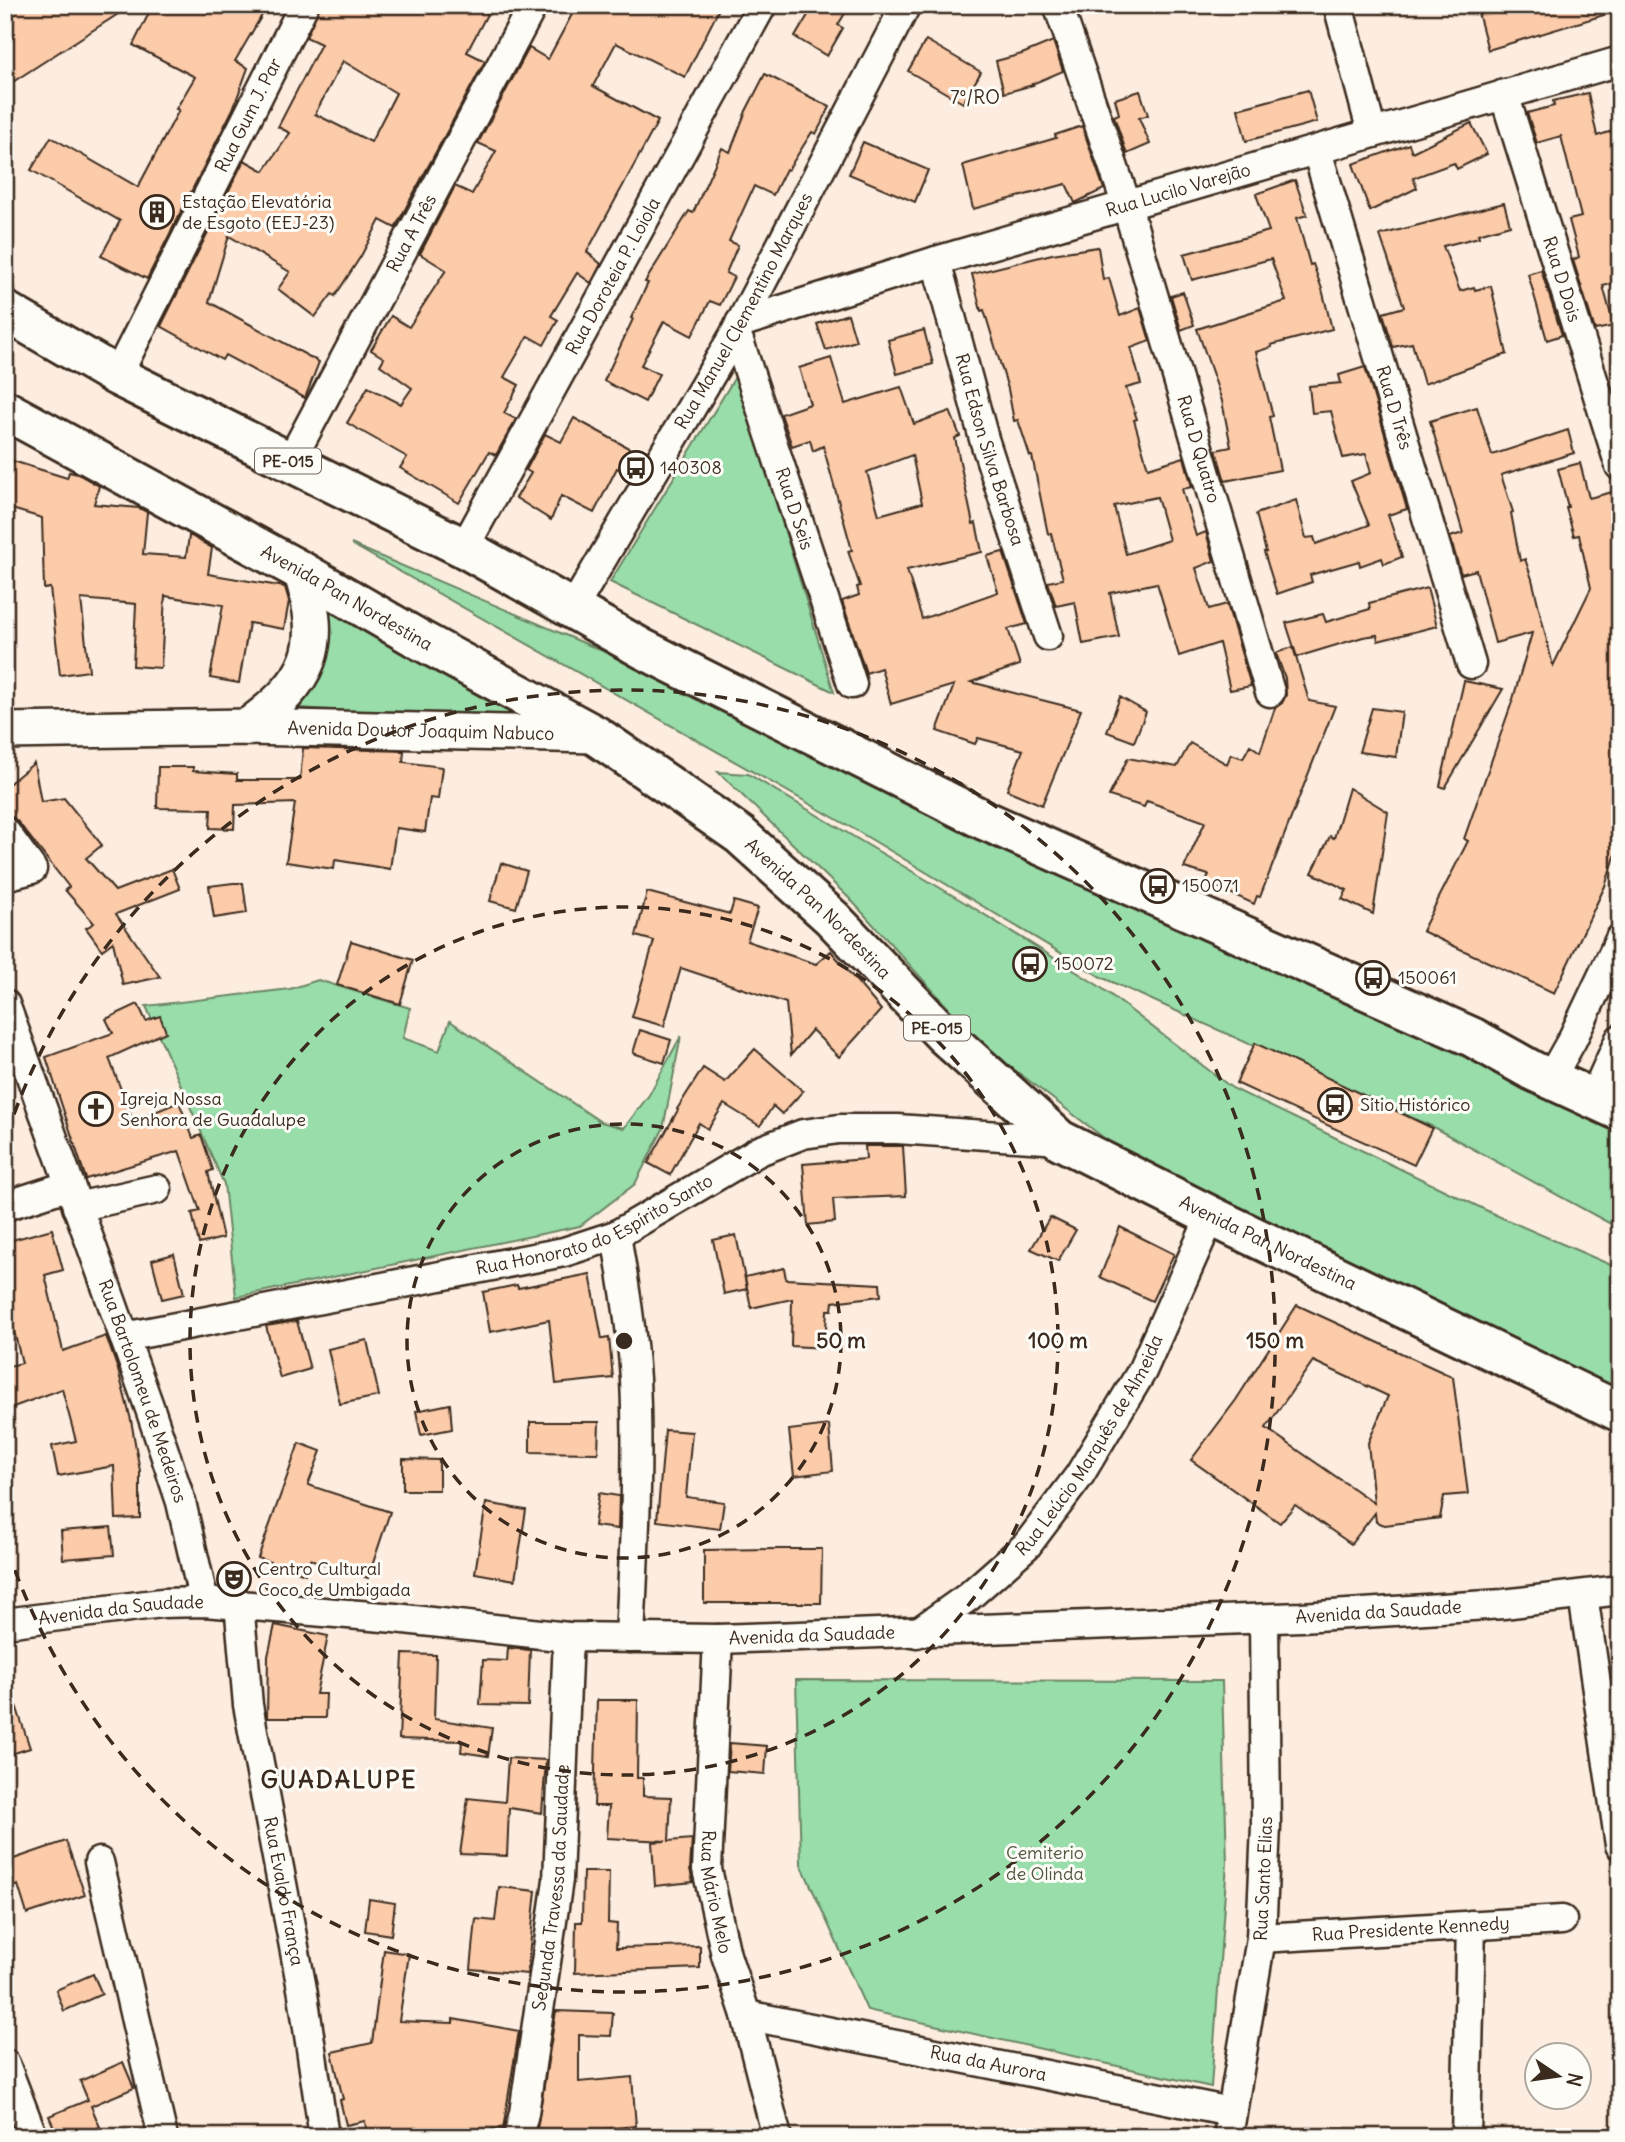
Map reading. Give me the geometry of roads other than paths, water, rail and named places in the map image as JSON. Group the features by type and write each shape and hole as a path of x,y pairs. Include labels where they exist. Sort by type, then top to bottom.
{"highway":[{"name":"PE-015","path":"5,311 117,376 464,548 643,649 986,821 1472,1037 1550,1079 1606,1105"},
{"name":"Avenida Pan Nordestina","path":"5,410 595,735 740,835 832,918 945,1036 1060,1140 1211,1216 1620,1412"}],"main road":[{"name":"Avenida Doutor Joaquim Nabuco","path":"247,727 267,712 304,673 314,630 310,599 301,571"},
{"name":"Avenida Doutor Joaquim Nabuco","path":"5,731 247,727 595,735"}],"street":[{"name":"Rua Gum J. Par","path":"117,376 304,5"},
{"name":"Rua A Três","path":"290,461 533,5"},
{"name":"Rua Doroteia P. Loiola","path":"464,548 762,5"},
{"name":"Rua Manuel Clementino Marques","path":"572,610 738,328 906,5"},
{"name":"Rua D Quatro","path":"1058,5 1127,206 1270,692"},
{"path":"1338,5 1372,133"},
{"name":"Rua Lucilo Varejão","path":"738,328 936,261 1620,61"},
{"name":"Rua D Dois","path":"1504,94 1620,466"},
{"name":"Rua D Três","path":"1317,150 1471,664"},
{"name":"Rua Edson Silva Barbosa","path":"936,261 984,439 1048,636"},
{"name":"Rua D Seis","path":"738,328 852,684"},
{"path":"5,832 32,869 5,876"},
{"path":"1550,1079 1572,1040 1620,939"},
{"name":"Rua Bartolomeu de Medeiros","path":"5,1004 17,1075 73,1196 124,1337 181,1502 204,1602"},
{"path":"1606,1105 1620,1039"},
{"name":"Rua Honorato do Espírito Santo","path":"124,1337 564,1252 616,1235 759,1151 803,1134 839,1129 897,1129 1060,1140"},
{"path":"5,1206 73,1196 157,1189"},
{"name":"Rua Leúcio Marquês de Almeida","path":"917,1633 968,1597 1027,1545 1079,1476 1142,1371 1211,1216"},
{"path":"616,1235 628,1304 635,1379 637,1477 630,1638"},
{"name":"Avenida da Saudade","path":"5,1623 162,1603 204,1602 239,1603 568,1637 718,1639 1264,1619 1503,1604 1620,1590"},
{"path":"1583,1595 1620,1845"},
{"name":"Rua Evaldo França","path":"239,1603 248,1705 303,1994 324,2137"},
{"name":"Rua Santo Elias","path":"1230,2124 1261,1938 1266,1826 1264,1619"},
{"name":"Segunda Travessa da Saudade","path":"518,2137 524,2113 558,1880 568,1637"},
{"name":"Rua Mário Melo","path":"718,1639 707,1869 726,1955 746,2015 777,2137"},
{"path":"99,1863 163,2137"},
{"name":"Rua Presidente Kennedy","path":"1261,1938 1562,1920"},
{"path":"1466,2137 1471,1925"},
{"name":"Rua da Aurora","path":"746,2015 1230,2124"},
{"path":"5,2064 33,2137"}],"place":[{"name":"Estação Elevatória de Esgoto (EEJ-23)","path":"157,212"},
{"name":"140308","path":"636,468"},
{"name":"150071","path":"1158,886"},
{"name":"150072","path":"1030,964"},
{"name":"150061","path":"1373,978"},
{"name":"Sítio Histórico","path":"1335,1105"},
{"name":"Igreja Nossa Senhora de Guadalupe","path":"96,1109"},
{"name":"Centro Cultural Coco de Umbigada","path":"234,1579"}],"district":[{"name":"7º/RO","path":"975,97"},
{"name":"GUADALUPE","path":"339,1780"}],"park label":[{"name":"Cemiterio de Olinda","path":"1045,1863"}]}
